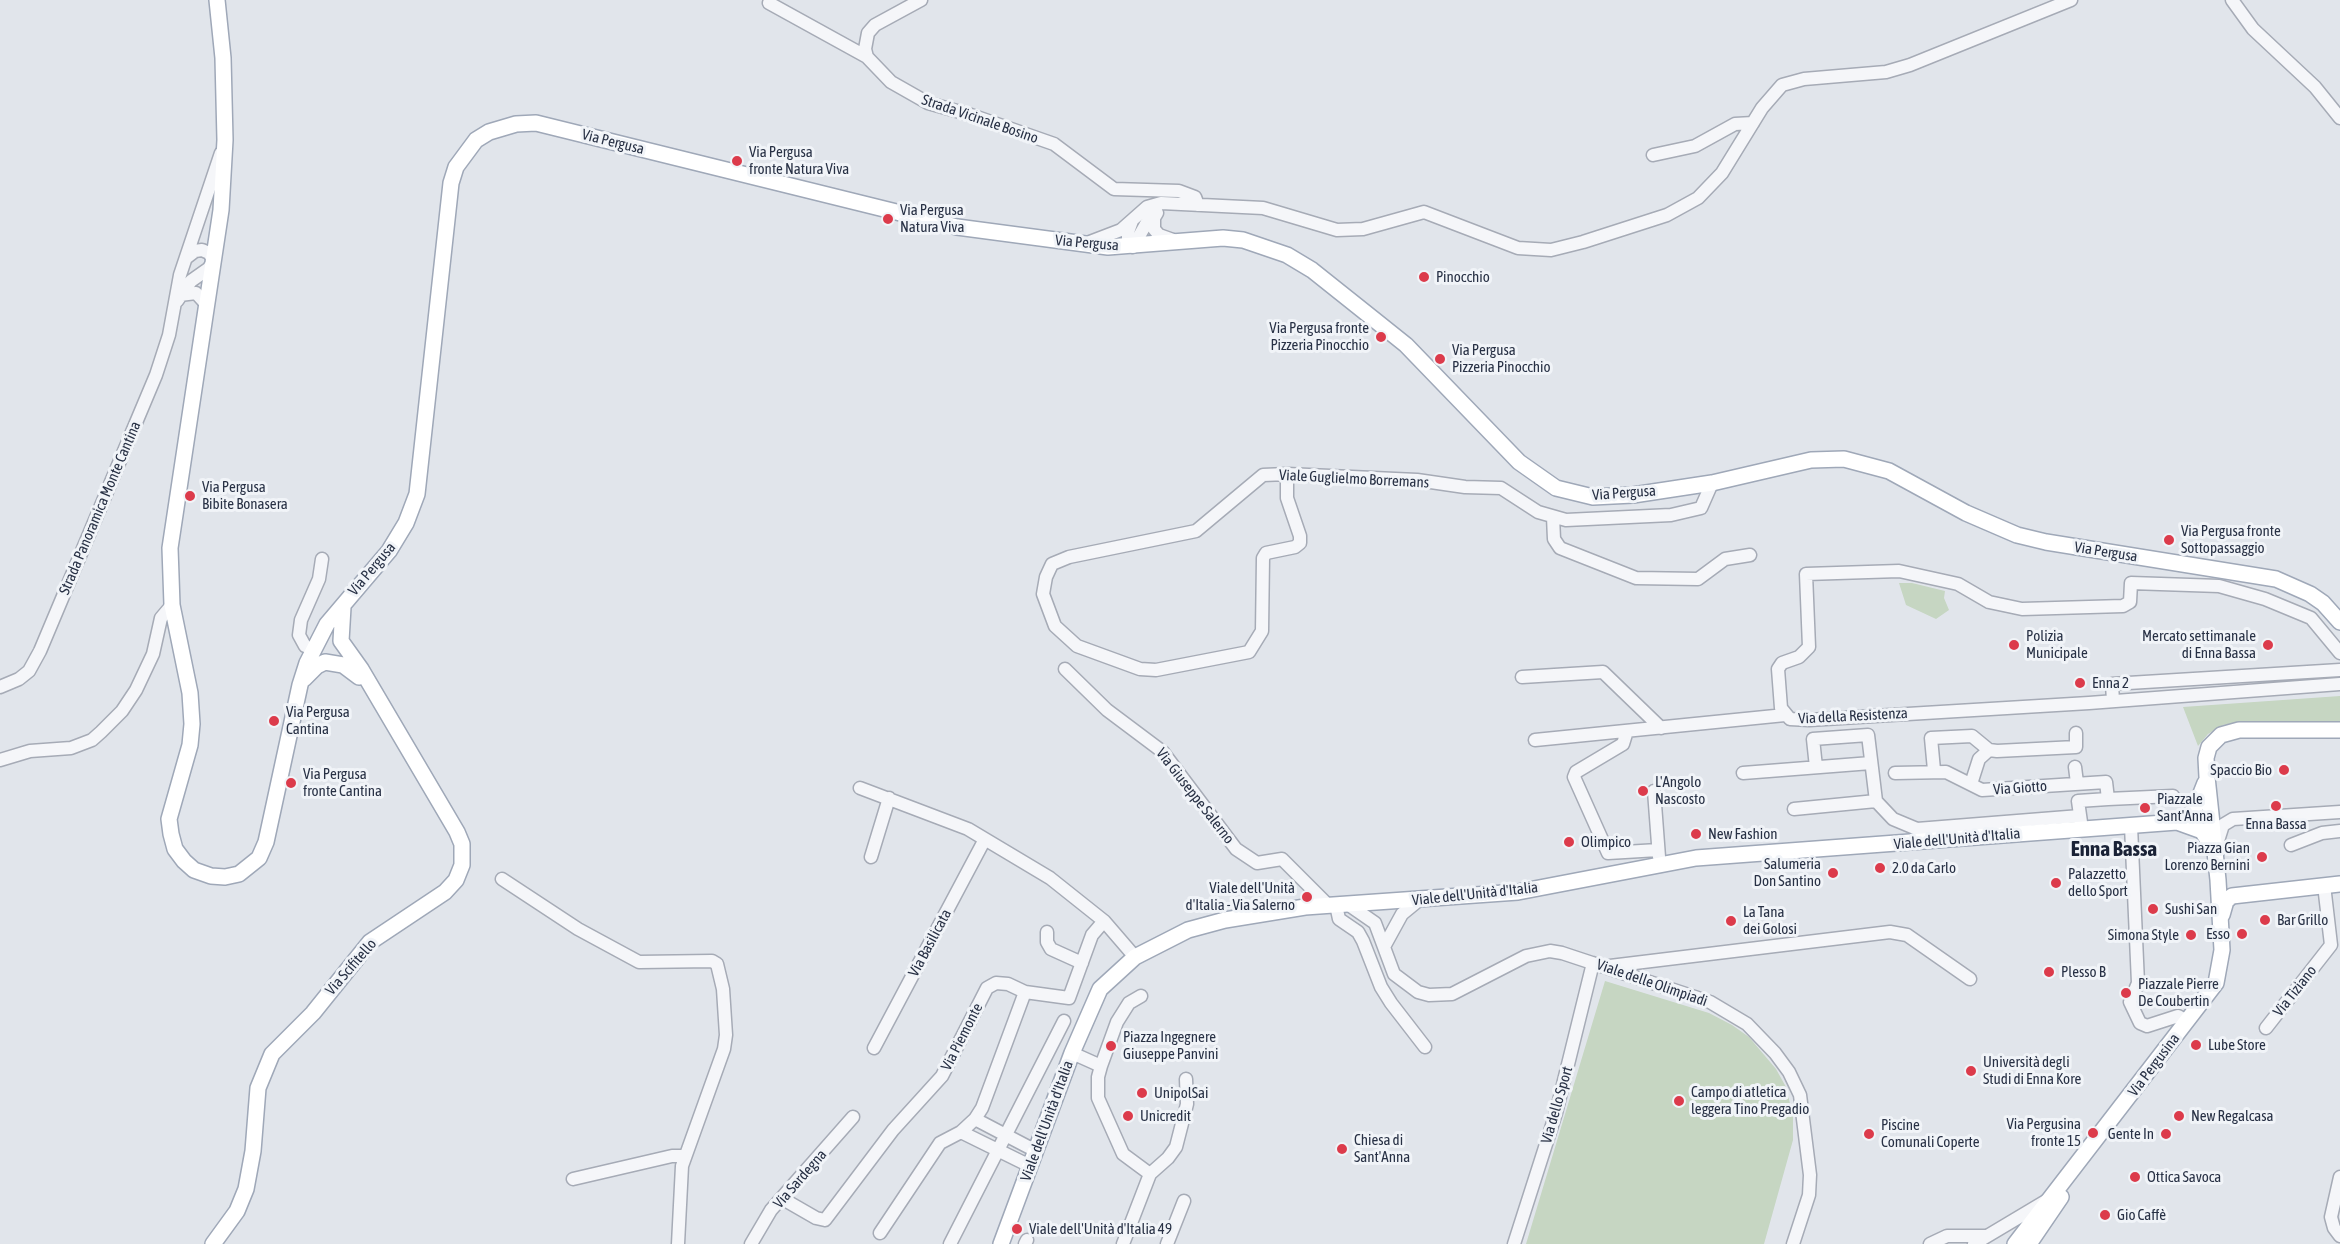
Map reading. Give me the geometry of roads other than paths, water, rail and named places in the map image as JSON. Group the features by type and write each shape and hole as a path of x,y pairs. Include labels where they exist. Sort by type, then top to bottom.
{"main road":[{"name":"Via Pergusa","path":"217,0 223,58 225,140 214,261 172,524 172,605 190,693 192,724 190,745 169,819 175,849 194,870 225,877 249,868 259,858 266,842 276,804 300,685 316,645 343,603 394,543 417,494 451,183 465,152 489,132 516,124 536,123 957,228 1083,244 1133,247 1223,238 1243,240 1287,255 1312,270 1406,345 1519,462 1556,488 1593,498 1633,495 1712,483 1811,460 1844,459 1863,462 1889,471 1966,513 2018,535 2046,542 2276,579 2310,594 2323,603 2340,622"},
{"path":"343,603 340,622 341,641 345,649"},
{"path":"316,645 337,644 345,649"},
{"path":"316,645 370,687"},
{"name":"Via Scifitello","path":"213,1244 237,1211 246,1189 253,1151 258,1088 272,1054 314,1012 370,942 446,892 456,880 462,866 462,844 457,832 345,649"},
{"path":"300,685 317,666 325,662 343,665"},
{"path":"2177,822 2194,811 2207,777 2209,747 2221,735 2239,730 2340,730"},
{"name":"Via Pergusina","path":"2101,1135 2216,984 2222,960 2221,926 2216,853 2207,777"},
{"path":"2177,822 2202,831 2216,853"},
{"name":"Viale dell'Unità d'Italia","path":"1001,1244 1072,1053 1100,989 1135,957 1169,938 1208,924 1338,905 1518,892 1659,857 1696,858 2081,823 2131,826 2177,822"},
{"path":"2218,880 2229,889 2250,893"},
{"path":"2221,926 2226,901 2232,896 2340,884"},
{"path":"2015,1244 2040,1206 2101,1135"},
{"path":"2029,1244 2101,1135"}],"street":[{"path":"867,57 865,49 868,33 875,25 921,0"},
{"path":"1083,244 1109,236 1147,207 1161,203 1263,208 1337,230 1364,229 1424,212 1518,248 1551,250 1667,215 1698,198 1722,173 1773,92 1782,85 1804,79 1886,72 1910,65 2071,0"},
{"path":"2232,0 2253,29 2315,87 2340,118"},
{"name":"Strada Vicinale Bosino","path":"769,3 867,57 891,82 928,103 971,115 1054,144 1114,189 1179,191 1195,197 1198,205"},
{"path":"1653,154 1695,146 1736,124 1753,123"},
{"path":"173,311 175,291 225,140"},
{"path":"1132,220 1128,240 1133,247 1146,224 1156,214 1174,205"},
{"path":"1156,214 1153,224 1159,234 1180,242"},
{"path":"173,311 180,295 191,281 208,269 214,261 209,253 202,250 195,251 186,258"},
{"path":"180,295 196,293 207,304"},
{"name":"Strada Panoramica Monte Cantina","path":"0,687 19,679 29,670 40,651 156,375 169,335 173,311"},
{"name":"Viale Guglielmo Borremans","path":"1287,474 1287,498 1300,536 1300,543 1295,547 1266,553 1263,558 1262,631 1249,652 1156,670 1140,669 1077,646 1055,626 1043,594 1046,577 1052,564 1069,557 1196,531 1254,480 1263,476 1287,474 1417,480 1465,487 1501,488 1538,512 1553,517 1600,521 1671,515 1701,508 1712,483"},
{"path":"1553,517 1554,539 1560,548 1636,578 1698,579 1725,559 1750,555"},
{"path":"316,645 305,646 298,635 301,620 319,579 322,559"},
{"name":"Via della Resistenza","path":"2340,653 2311,618 2265,599 2219,586 2131,583 2130,602 2123,606 2022,609 1989,603 1958,584 1899,571 1806,574 1809,647 1799,657 1782,663 1778,669 1781,708 1785,715 1790,719 1809,720 2340,684"},
{"path":"0,760 30,751 81,745 112,723 129,703 148,670 161,618 172,605"},
{"name":"Via Giuseppe Salerno","path":"1065,669 1107,710 1163,752 1236,849 1257,863 1282,859 1338,905"},
{"path":"2113,701 2112,684 2340,670"},
{"path":"1522,677 1604,672 1660,728"},
{"path":"1535,740 1785,715"},
{"path":"1627,731 1623,744 1576,772 1574,777 1608,853 1659,857 1654,791"},
{"path":"1971,784 1979,759 1989,750 2076,747 2076,733"},
{"path":"1816,767 1813,738 1868,735 1876,801 1893,819 1917,829 2081,823 2078,801 2173,796"},
{"path":"1934,770 1931,738 1972,736 1989,750"},
{"path":"1743,772 1872,763"},
{"path":"2075,767 2077,783"},
{"name":"Via Giotto","path":"1895,773 1934,770 1946,772 1982,790 2106,782 2108,799"},
{"path":"861,788 968,829 1050,878 1104,921 1135,957"},
{"path":"871,857 889,798"},
{"path":"1794,808 1876,801"},
{"path":"2216,853 2218,832 2223,825 2233,819 2340,812"},
{"path":"2131,826 2138,983 2130,1002 2140,1023 2146,1026 2178,1016 2187,1021"},
{"path":"2291,845 2322,833 2340,831"},
{"name":"Via Basilicata","path":"874,1048 985,839"},
{"path":"502,879 578,929 639,962 712,961 717,964 726,1012 724,1049 684,1156 678,1244"},
{"name":"Via Tiziano","path":"2266,1028 2331,945 2324,885"},
{"path":"1385,945 1397,921 1419,900"},
{"path":"1375,923 1385,903 1397,921"},
{"path":"1338,905 1339,919 1358,932 1381,987 1425,1047"},
{"name":"Viale delle Olimpiadi","path":"1338,905 1375,923 1385,945 1388,962 1401,981 1418,992 1429,995 1452,994 1537,953 1563,953 1710,1002 1733,1014 1755,1031 1789,1072 1800,1095 1810,1175 1809,1195 1793,1244"},
{"path":"880,1233 940,1143 961,1132 975,1119 989,1089 1025,992 1069,998 1092,935 1104,921"},
{"path":"1047,932 1047,942 1051,949 1082,963"},
{"path":"1606,967 1890,932 1907,934 1970,979"},
{"name":"Via dello Sport","path":"1514,1244 1556,1113 1593,963"},
{"name":"Via Piemonte","path":"783,1199 816,1218 825,1220 893,1130 942,1076 987,988 996,983 1008,984 1025,992"},
{"path":"1141,996 1129,1003 1117,1022 1098,1077 1098,1098 1123,1155 1150,1174"},
{"path":"950,1244 1064,1021"},
{"path":"1072,1053 1101,1066"},
{"path":"1123,1244 1150,1174 1168,1158 1176,1147 1187,1104 1186,1079"},
{"name":"Via Sardegna","path":"752,1244 771,1210 853,1117"},
{"path":"975,1119 1036,1151"},
{"path":"961,1132 1030,1166"},
{"path":"573,1179 672,1156 684,1156"},
{"path":"2340,1177 2331,1217 2334,1228 2340,1236"},
{"path":"1167,1244 1184,1201"},
{"path":"1974,1244 2040,1206 2040,1216 2022,1244"},
{"path":"1930,1244 1947,1236 1985,1236"}],"place":[{"name":"Via Pergusa fronte Natura Viva","path":"737,161"},
{"name":"Via Pergusa Natura Viva","path":"888,219"},
{"name":"Pinocchio","path":"1424,277"},
{"name":"Via Pergusa fronte Pizzeria Pinocchio","path":"1381,337"},
{"name":"Via Pergusa Pizzeria Pinocchio","path":"1440,359"},
{"name":"Via Pergusa Bibite Bonasera","path":"190,496"},
{"name":"Via Pergusa fronte Sottopassaggio","path":"2169,540"},
{"name":"Polizia Municipale","path":"2014,645"},
{"name":"Mercato settimanale di Enna Bassa","path":"2268,645"},
{"name":"Enna 2","path":"2080,683"},
{"name":"Via Pergusa Cantina","path":"274,721"},
{"name":"Spaccio Bio","path":"2284,770"},
{"name":"Via Pergusa fronte Cantina","path":"291,783"},
{"name":"L'Angolo Nascosto","path":"1643,791"},
{"name":"Enna Bassa","path":"2276,806"},
{"name":"Piazzale Sant'Anna","path":"2145,808"},
{"name":"New Fashion","path":"1696,834"},
{"name":"Olimpico","path":"1569,842"},
{"name":"Piazza Gian Lorenzo Bernini","path":"2262,857"},
{"name":"2.0 da Carlo","path":"1880,868"},
{"name":"Salumeria Don Santino","path":"1833,873"},
{"name":"Palazzetto dello Sport","path":"2056,883"},
{"name":"Viale dell'Unità d'Italia - Via Salerno","path":"1307,897"},
{"name":"Sushi San","path":"2153,909"},
{"name":"Bar Grillo","path":"2265,920"},
{"name":"La Tana dei Golosi","path":"1731,921"},
{"name":"Esso","path":"2242,934"},
{"name":"Simona Style","path":"2191,935"},
{"name":"Plesso B","path":"2049,972"},
{"name":"Piazzale Pierre De Coubertin","path":"2126,993"},
{"name":"Lube Store","path":"2196,1045"},
{"name":"Piazza Ingegnere Giuseppe Panvini","path":"1111,1046"},
{"name":"Università degli Studi di Enna Kore","path":"1971,1071"},
{"name":"UnipolSai","path":"1142,1093"},
{"name":"Campo di atletica leggera Tino Pregadio","path":"1679,1101"},
{"name":"Unicredit","path":"1128,1116"},
{"name":"New Regalcasa","path":"2179,1116"},
{"name":"Via Pergusina fronte 15","path":"2093,1133"},
{"name":"Piscine Comunali Coperte","path":"1869,1134"},
{"name":"Gente In","path":"2166,1134"},
{"name":"Chiesa di Sant'Anna","path":"1342,1149"},
{"name":"Ottica Savoca","path":"2135,1177"},
{"name":"Gio Caffè","path":"2105,1215"},
{"name":"Viale dell'Unità d'Italia 49","path":"1017,1229"}],"district":[{"name":"Enna Bassa","path":"2114,849"}]}
